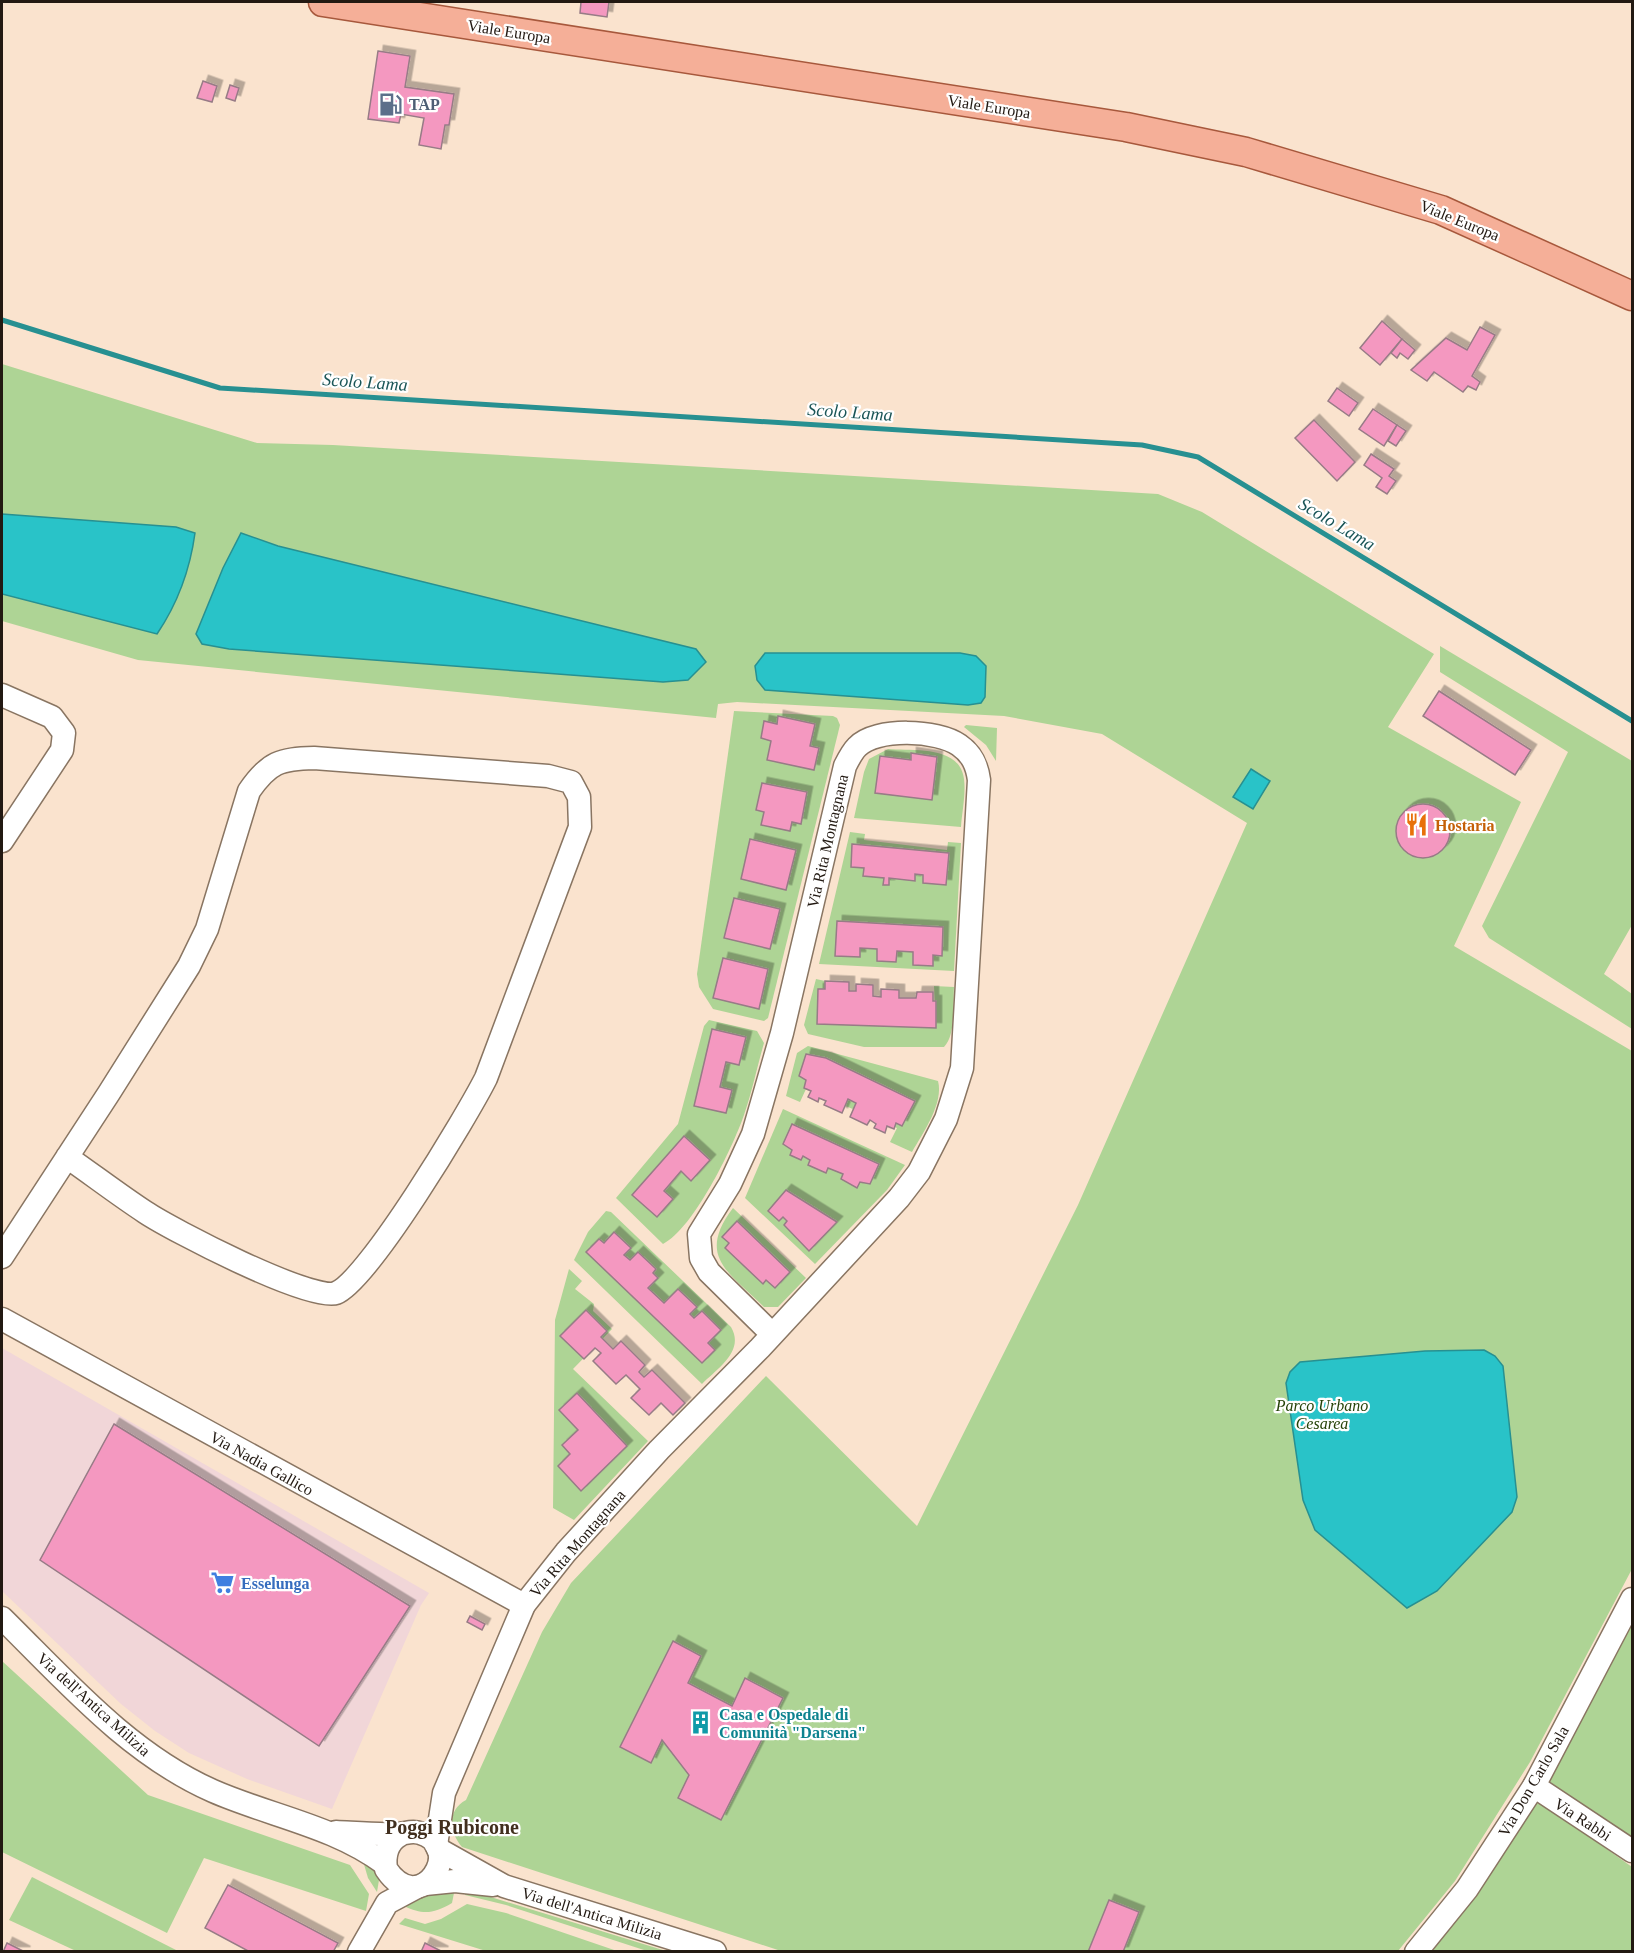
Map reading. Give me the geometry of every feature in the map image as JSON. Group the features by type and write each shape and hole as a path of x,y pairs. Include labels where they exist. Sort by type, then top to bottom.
{"main road":[{"name":"Viale Europa","path":"323,2 1126,127 1246,152 1441,210 1632,296"}],"street":[{"path":"2,695 52,717 64,733 62,750 2,841"},
{"name":"Via Rita Montagnana","path":"437,1847 444,1793 524,1605 566,1552 659,1450 772,1334 899,1198 919,1172 946,1119 962,1068 980,780 976,764 966,750 939,735 890,733 877,736 858,745 845,766 782,1033 753,1134 730,1184 699,1234 701,1258 709,1272 772,1334"},
{"path":"2,1257 68,1157 198,947 207,929 249,791 262,772 284,759 314,758 548,776 571,782 579,797 580,827 486,1078 469,1112 404,1211 351,1283 335,1294 312,1292 227,1256 146,1213 68,1157"},
{"name":"Via Nadia Gallico","path":"2,1319 524,1605"},
{"name":"Via Don Carlo Sala","path":"1416,1952 1467,1889 1534,1786 1632,1599"},
{"name":"Via dell'Antica Milizia","path":"2,1618 100,1714 157,1761 213,1791 327,1831 386,1867"},
{"name":"Via Rabbi","path":"1534,1786 1632,1851"},
{"name":"Via Rita Montagnana","path":"402,1834 444,1793"},
{"name":"Via dell'Antica Milizia","path":"327,1831 402,1834"},
{"path":"359,1952 387,1903 386,1867 390,1843 402,1834 422,1833 437,1847 440,1862 438,1871 421,1885 387,1903"},
{"name":"Via dell'Antica Milizia","path":"437,1847 504,1886"},
{"path":"386,1867 399,1883 421,1885"},
{"name":"Via dell'Antica Milizia","path":"421,1885 455,1881 504,1886 706,1950"}],"shaded area":[{"path":"2,1348 429,1593 421,1605 332,1809 247,1779 189,1753 155,1731 121,1704 2,1591"}],"green space":[{"name":"Parco Urbano Cesarea","path":"2,364 257,443 333,445 1158,494 1202,512 1434,654 1388,727 1521,802 1454,946 1632,1051 1632,1569 1530,1762 1455,1881 1398,1951 781,1951 462,1847 454,1835 453,1815 460,1804 466,1800 542,1632 571,1583 766,1376 917,1526 1078,1205 1247,823 1102,734 1004,716 737,702 718,704 716,718 138,660 2,621"},
{"path":"1440,646 1632,761 1632,925 1604,974 1632,994 1632,1029 1489,938 1482,926 1568,752 1440,672"},
{"path":"734,711 833,716 837,718 840,725 768,1018 764,1021 713,1009 699,987 697,974"},
{"path":"966,725 997,728 996,761 986,745 964,727"},
{"path":"888,749 934,752 954,760 961,768 964,779 961,827 854,818 869,759"},
{"path":"850,832 865,834 864,840 947,850 948,842 961,843 954,971 819,964"},
{"path":"816,979 825,981 825,989 936,1027 934,986 954,987 954,1010 948,1042 944,1047 864,1047 808,1034 804,1025"},
{"path":"709,1020 757,1031 764,1043 744,1115 721,1167 687,1222 663,1244 616,1198 678,1124 704,1026"},
{"path":"808,1046 938,1081 938,1099 935,1108 912,1152 890,1142 897,1128 806,1089 800,1102 786,1096 797,1053"},
{"path":"783,1109 905,1165 887,1190 815,1264 745,1198"},
{"path":"733,1208 806,1278 778,1307 764,1307 739,1284 721,1263 717,1252 717,1239 722,1225"},
{"path":"606,1211 611,1212 731,1327 735,1344 732,1351 722,1365 702,1384 574,1260 588,1232"},
{"path":"569,1269 582,1281 575,1289 594,1304 593,1311 612,1329 573,1369 648,1441 574,1520 553,1508 555,1320"},
{"path":"1632,1615 1632,1844 1547,1783"},
{"path":"2,1661 148,1795 350,1865 369,1894 366,1911 204,1858 167,1933 2,1852"},
{"path":"1535,1803 1545,1805 1632,1867 1632,1951 1426,1952"},
{"path":"363,1861 380,1874 377,1892 368,1878"},
{"path":"32,1877 178,1951 76,1951 9,1920"},
{"path":"455,1888 452,1903 439,1909 423,1912 404,1906 417,1895"},
{"path":"465,1889 666,1951 647,1951 506,1905 465,1895"},
{"path":"467,1904 506,1913 617,1951 486,1951 399,1924 405,1918 425,1924 441,1919"}],"water":[{"path":"2,514 176,527 195,533 182,586 157,634 2,594"},
{"path":"241,533 278,546 696,649 706,662 688,680 663,682 229,649 202,644 196,634 223,568"},
{"path":"765,653 960,653 976,656 986,666 985,697 981,703 968,705 765,690 757,680 755,666"},
{"path":"1251,769 1270,781 1253,809 1233,797"},
{"path":"1484,1350 1495,1356 1503,1366 1517,1497 1512,1512 1437,1591 1407,1608 1315,1530 1303,1500 1286,1383 1290,1372 1300,1362 1425,1351"}],"building":[{"path":"581,2 609,2 607,17 580,13"},
{"path":"378,51 410,56 405,87 454,94 449,125 445,125 441,149 419,145 424,118 401,114 399,123 368,119"},
{"path":"203,81 217,86 212,102 197,98"},
{"path":"230,85 239,88 235,101 226,98"},
{"path":"1382,321 1402,339 1380,365 1360,348"},
{"path":"1480,327 1495,335 1472,376 1480,382 1476,390 1468,386 1463,392 1434,372 1427,381 1411,370 1446,338 1467,350"},
{"path":"1402,339 1415,350 1408,359 1400,353 1397,358 1391,353"},
{"path":"1337,388 1358,403 1349,416 1328,401"},
{"path":"1373,409 1397,425 1384,446 1359,429"},
{"path":"1314,420 1355,462 1337,481 1295,438"},
{"path":"1397,425 1406,431 1396,446 1388,441"},
{"path":"1371,454 1394,469 1389,476 1396,481 1387,494 1376,487 1382,478 1364,465"},
{"path":"1439,691 1531,750 1515,775 1423,716"},
{"path":"778,716 815,724 810,746 819,748 814,770 767,760 771,741 761,738 764,721 777,724"},
{"path":"911,753 937,757 932,800 875,793 880,756 911,760"},
{"path":"762,783 807,792 801,824 792,822 790,831 761,825 764,812 756,810"},
{"path":"1418,804 1428,804 1438,808 1446,816 1450,831 1446,846 1438,854 1428,858 1418,858 1408,854 1400,846 1396,836 1396,826 1400,816 1408,808"},
{"path":"750,839 796,850 786,890 741,879"},
{"path":"852,844 949,853 946,885 923,883 923,875 915,874 915,881 889,878 889,885 883,885 884,878 863,876 864,868 851,867"},
{"path":"734,898 780,909 770,949 724,938"},
{"path":"837,921 943,927 942,956 933,955 933,966 913,965 913,952 897,951 896,962 877,961 877,949 860,948 860,957 835,956"},
{"path":"723,958 768,969 759,1009 713,998"},
{"path":"825,981 849,982 849,991 856,991 856,984 873,985 873,996 881,997 881,989 899,990 899,998 916,998 917,992 933,992 933,1001 936,1001 936,1028 817,1024 818,989 825,989"},
{"path":"712,1029 746,1037 739,1065 726,1062 720,1087 732,1090 726,1113 694,1106"},
{"path":"806,1054 826,1058 915,1101 902,1126 896,1123 894,1129 887,1126 885,1133 874,1128 876,1124 870,1120 867,1125 850,1117 856,1103 848,1099 842,1113 824,1105 826,1101 819,1098 818,1102 808,1097 811,1091 804,1088 806,1080 799,1076"},
{"path":"792,1124 879,1164 870,1184 860,1182 857,1188 841,1179 843,1174 828,1168 826,1173 808,1165 810,1160 803,1156 801,1160 790,1155 792,1150 783,1144"},
{"path":"684,1136 710,1160 691,1181 681,1171 664,1191 673,1199 657,1217 632,1195"},
{"path":"786,1190 837,1222 809,1251 784,1225 787,1221 783,1217 779,1221 768,1211"},
{"path":"737,1221 790,1272 775,1288 766,1280 763,1284 725,1248 729,1243 722,1237"},
{"path":"614,1232 631,1248 624,1255 630,1260 638,1252 656,1269 653,1273 658,1278 648,1288 664,1303 678,1289 697,1307 690,1314 694,1318 702,1311 721,1330 708,1343 715,1350 702,1363 586,1252 599,1239 604,1243"},
{"path":"586,1310 607,1331 601,1337 613,1349 621,1341 645,1365 639,1372 644,1377 652,1370 685,1403 673,1415 661,1403 649,1415 631,1398 640,1389 626,1375 616,1384 593,1361 601,1353 595,1348 584,1359 560,1336"},
{"path":"577,1393 627,1446 581,1491 558,1466 570,1454 562,1445 578,1430 559,1410"},
{"name":"Esselunga","path":"114,1424 410,1606 319,1746 40,1560"},
{"path":"470,1616 485,1624 482,1630 467,1622"},
{"name":"Casa e Ospedale di Comunità \"Darsena\"","path":"673,1641 701,1656 688,1683 732,1706 745,1678 783,1698 721,1820 678,1798 689,1775 662,1740 651,1763 620,1747"},
{"path":"228,1885 338,1943 333,1952 250,1952 205,1928"},
{"path":"1109,1900 1139,1912 1123,1952 1088,1952"},
{"path":"7,1943 25,1952 3,1952"},
{"path":"425,1943 443,1952 421,1952"}],"waterway":[{"name":"Scolo Lama","path":"2,320 220,388 1142,445 1198,457 1632,721"}],"place":[{"name":"TAP","path":"391,104"},
{"name":"Hostaria","path":"1417,825"},
{"name":"Esselunga","path":"223,1583"},
{"name":"Casa e Ospedale di Comunità \"Darsena\"","path":"701,1723"}],"district":[{"name":"Poggi Rubicone","path":"452,1827"}]}
